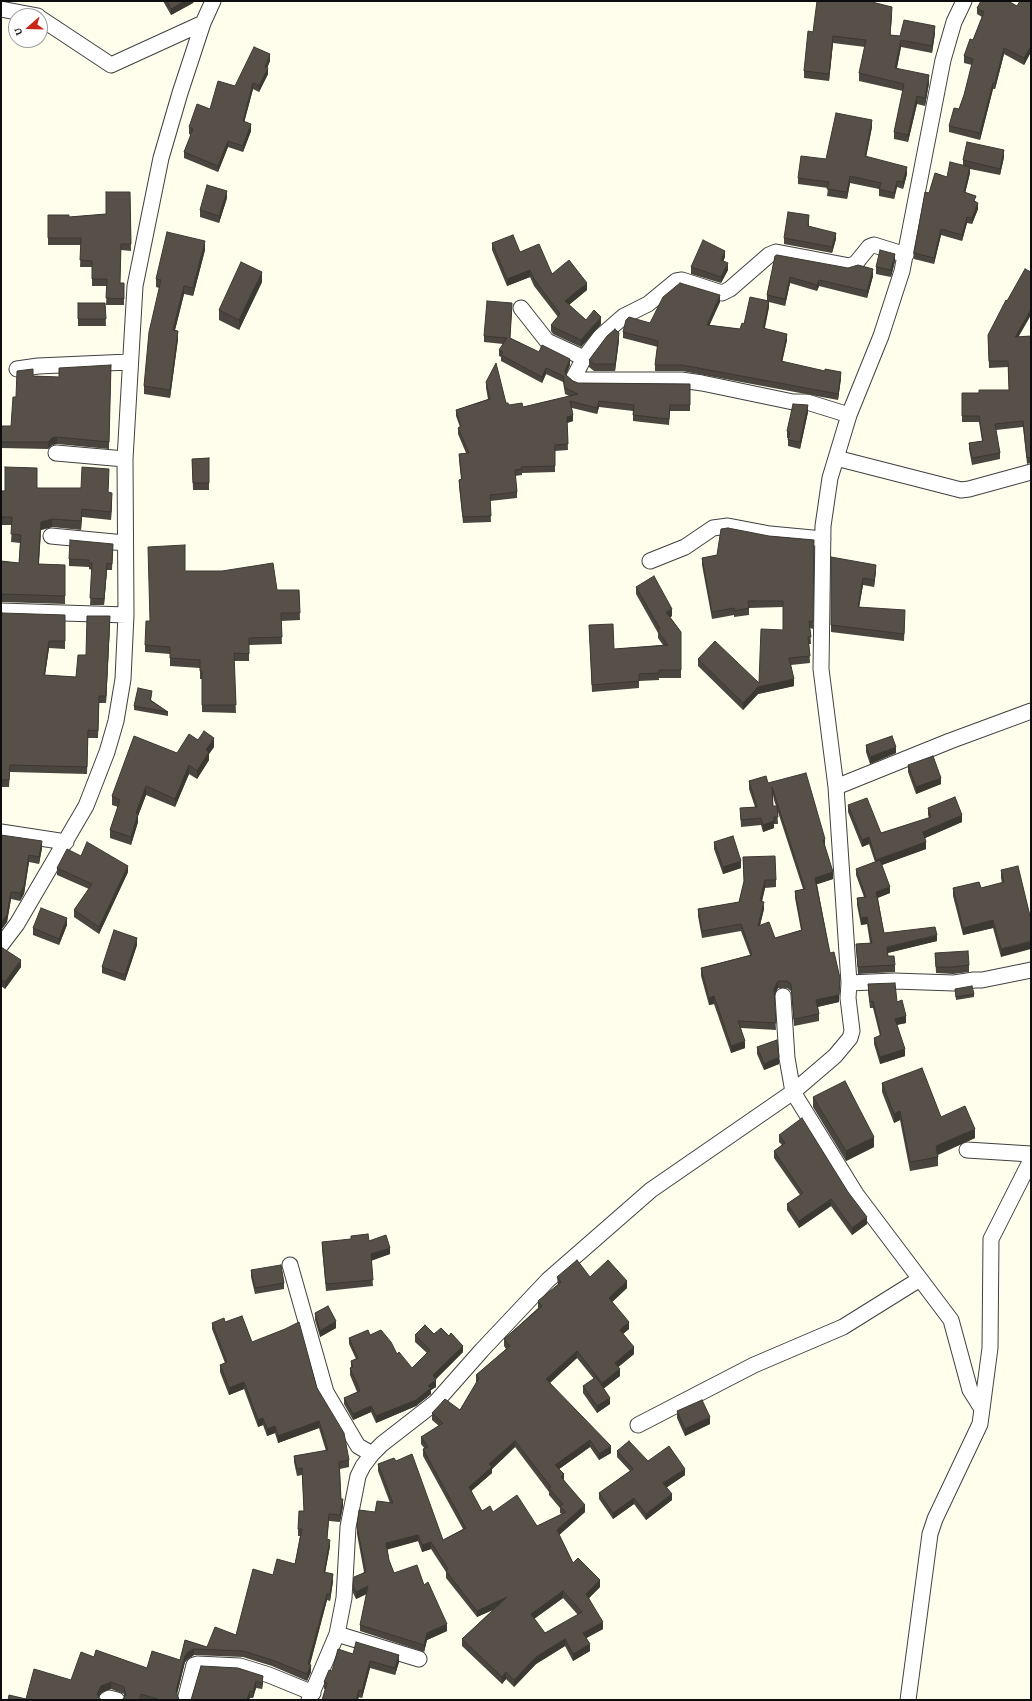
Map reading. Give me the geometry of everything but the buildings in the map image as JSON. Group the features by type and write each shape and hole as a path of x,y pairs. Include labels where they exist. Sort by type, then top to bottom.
{"street":[{"path":"1,945 17,924 86,806 112,736 123,679 126,615 125,459 129,362 135,286 154,185 180,93 213,1"},
{"path":"185,1700 194,1665 197,1664 240,1666 269,1675 311,1696 337,1634 344,1598 348,1527 358,1476 372,1454 382,1444 436,1402 482,1350 548,1280 651,1190 793,1092 834,1056 850,1038 852,1032 848,998 849,983 836,787 821,669 823,526 830,478 849,415 881,336 906,255 943,60 954,22 964,1"},
{"path":"48,23 111,65 204,23"},
{"path":"849,415 807,402 793,402 681,380 577,380 574,377 584,358 600,338 624,316 648,304 676,281 682,280 722,293 730,289 769,255 776,252 850,266 856,263 869,247 874,245 906,255"},
{"path":"521,308 547,341 584,358"},
{"path":"17,369 38,366 129,362"},
{"path":"56,453 125,459"},
{"path":"836,458 961,490 1031,472"},
{"path":"650,560 685,547 713,528 728,526 770,534 823,539"},
{"path":"51,536 125,543"},
{"path":"1,611 126,615"},
{"path":"836,787 950,741 1031,711"},
{"path":"1,832 66,842"},
{"path":"849,983 894,981 954,983 982,980 1031,970"},
{"path":"783,996 787,1058 793,1092 856,1194 951,1320 970,1390 982,1409"},
{"path":"967,1150 1031,1154"},
{"path":"908,1700 930,1534 935,1519 978,1430 982,1409 990,1348 991,1240 1031,1160"},
{"path":"290,1265 326,1392 358,1446 372,1454"},
{"path":"638,1425 754,1364 843,1327 920,1279"},
{"path":"337,1634 419,1659"},
{"path":"106,1700 111,1698 117,1700"}]}
